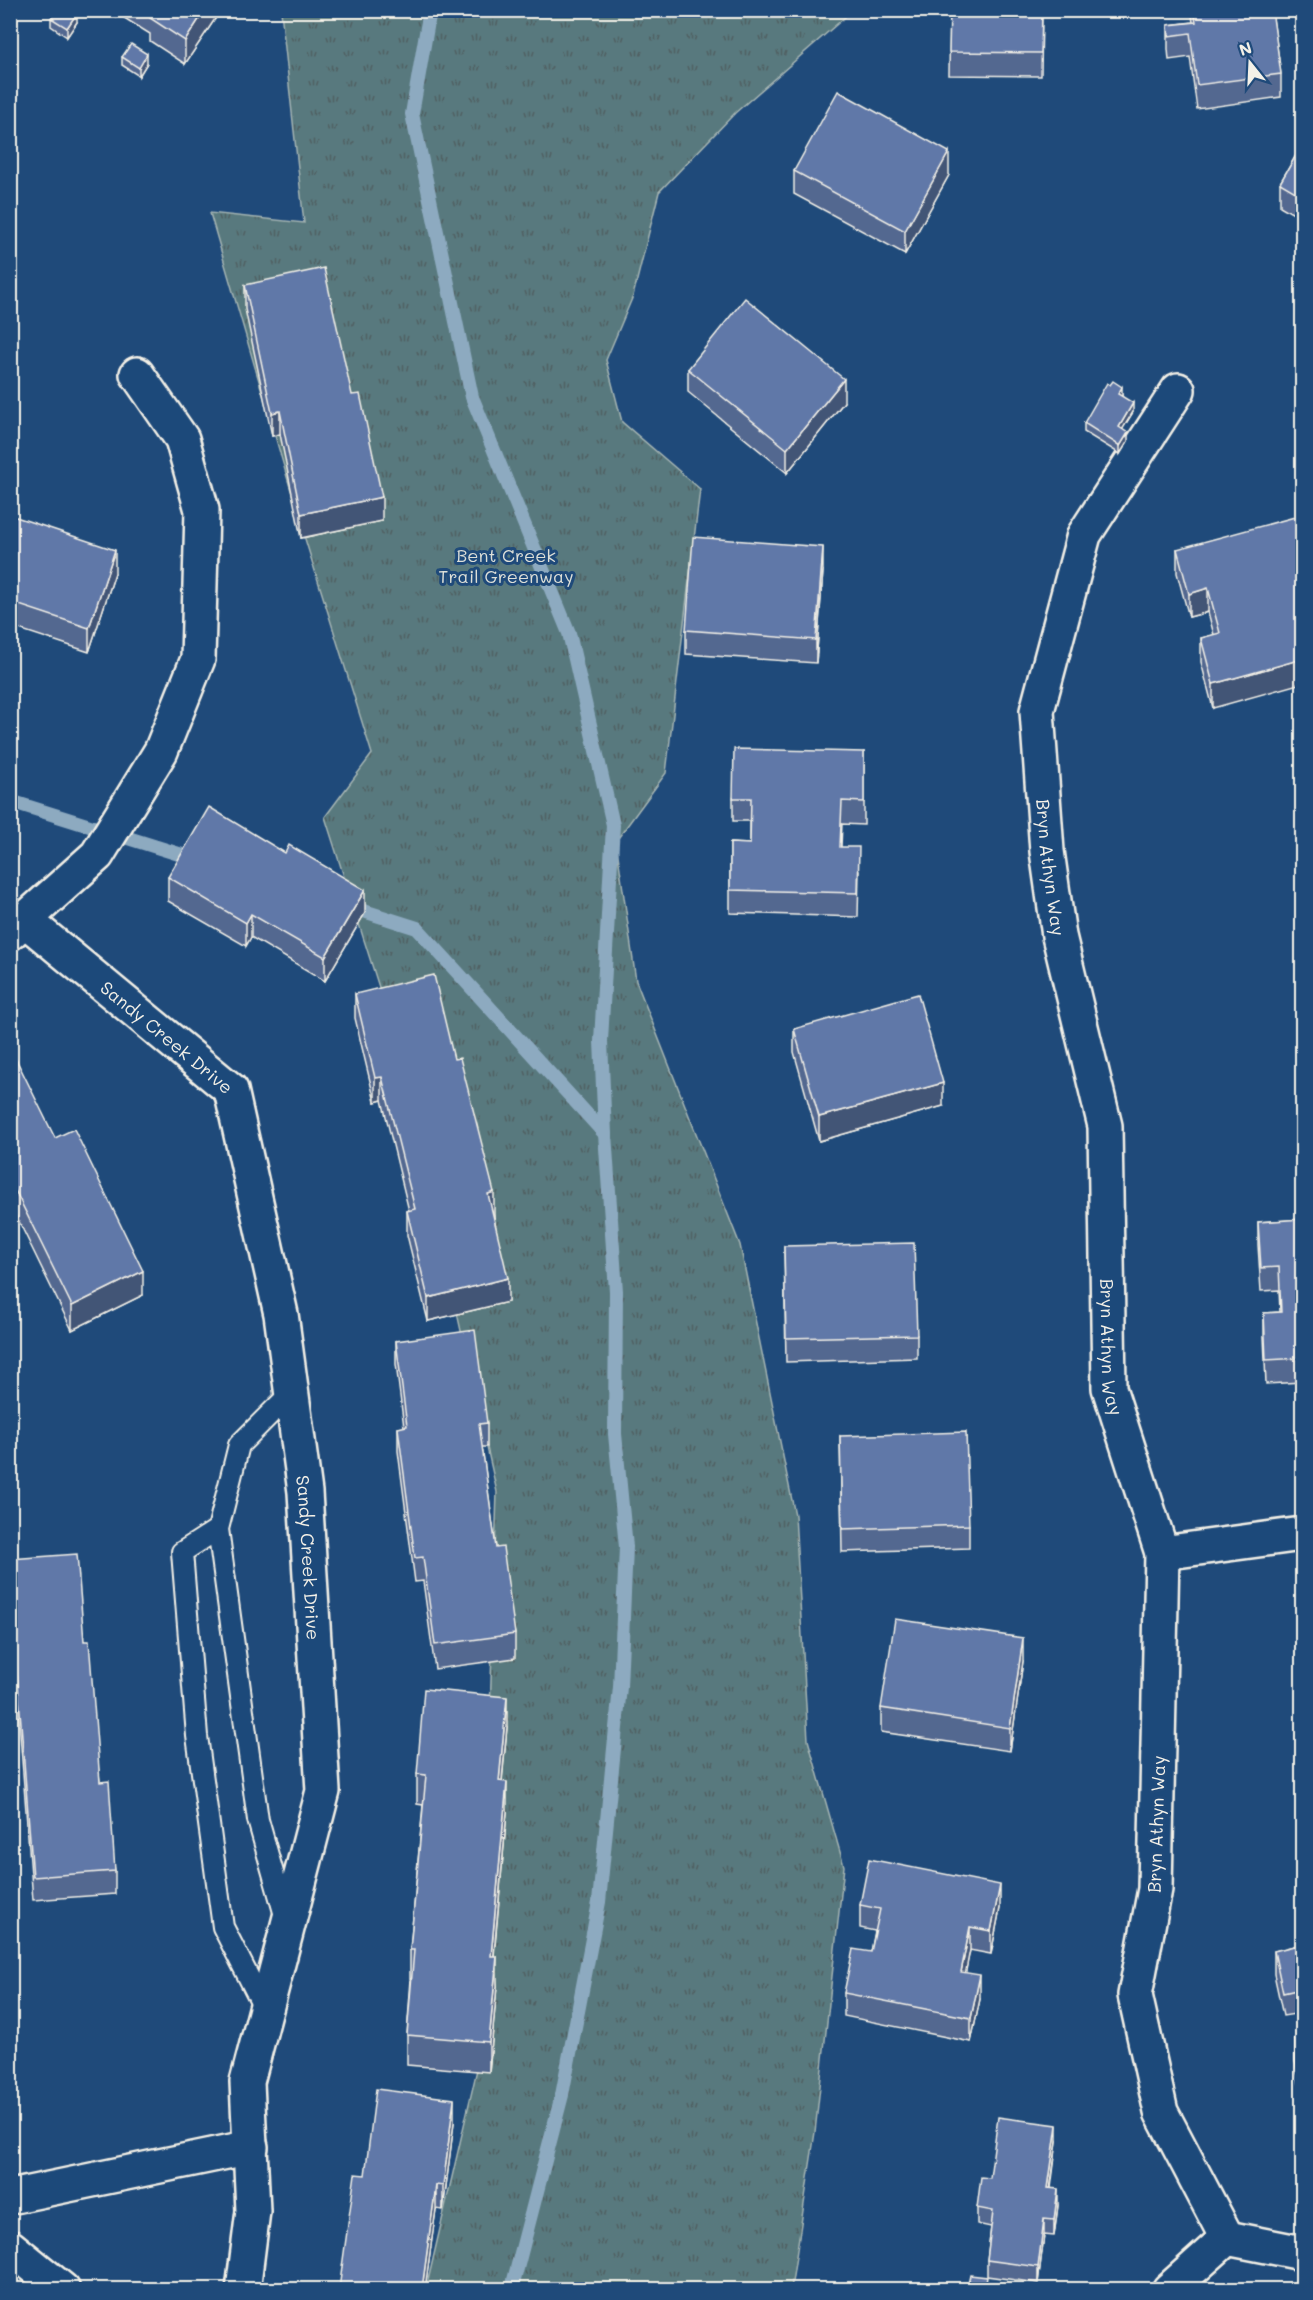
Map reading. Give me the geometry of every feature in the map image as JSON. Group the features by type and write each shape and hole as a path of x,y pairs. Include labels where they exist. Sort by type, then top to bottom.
{"street":[{"name":"Sandy Creek Drive","path":"136,374 182,439 202,510 198,659 161,751 97,855 17,927 231,1090 281,1314 305,1491 323,1791 247,2082 253,2211 243,2289"},
{"name":"Bryn Athyn Way","path":"1178,390 1084,535 1037,711 1047,851 1059,936 1105,1126 1109,1388 1162,1553 1155,1889 1135,1995 1161,2112 1227,2238"},
{"path":"1162,1553 1302,1534"},
{"path":"10,2197 251,2147"},
{"path":"1169,2289 1227,2238 1302,2253"},
{"path":"10,2247 63,2289"}],"lane":[{"path":"288,1926 258,1820 218,1529 239,1445 292,1392"},
{"path":"218,1529 182,1552 197,1736 223,1927 266,2011"}],"green space":[{"name":"Bent Creek Trail Greenway","path":"281,11 852,11 735,113 659,192 633,296 606,360 622,422 700,489 666,773 616,841 636,981 740,1245 795,1515 808,1740 844,1866 815,2132 791,2289 426,2289 479,2061 497,1492 397,1044 325,817 372,754 306,542 210,213 304,223"}],"building":[{"path":"56,10 73,10 77,13 67,28 51,18"},
{"path":"149,10 205,10 185,41 150,18 153,13"},
{"path":"950,10 1042,10 1041,53 949,52"},
{"path":"1194,10 1272,10 1281,74 1197,85 1190,33 1169,36 1168,25 1196,22"},
{"path":"131,44 147,54 139,68 122,57"},
{"path":"838,91 949,152 905,231 794,171"},
{"path":"1302,145 1302,196 1280,183"},
{"path":"324,268 352,395 360,394 382,497 301,514 280,411 272,413 245,285"},
{"path":"745,298 844,379 787,449 688,369"},
{"path":"1113,381 1122,387 1118,394 1133,403 1119,427 1128,433 1120,446 1084,423 1107,383 1110,385"},
{"path":"10,515 115,550 89,628 10,602"},
{"path":"1302,515 1302,563 1296,565 1302,589 1302,659 1213,684 1201,638 1220,633 1208,588 1189,594 1177,549"},
{"path":"693,537 823,547 816,640 686,630"},
{"path":"734,749 864,752 864,802 842,801 840,847 859,847 858,893 730,890 730,843 750,844 751,798 733,798"},
{"path":"209,807 285,853 289,845 365,890 325,957 251,914 246,923 168,877"},
{"path":"1302,831 1302,846 1297,834"},
{"path":"434,975 454,1059 460,1058 494,1192 488,1194 508,1278 428,1298 407,1211 415,1209 382,1077 375,1078 355,994"},
{"path":"918,994 943,1083 819,1117 794,1029"},
{"path":"16,1059 55,1138 74,1129 143,1271 72,1306 10,1180 10,1062"},
{"path":"1302,1219 1302,1358 1266,1360 1264,1313 1281,1312 1279,1267 1261,1268 1258,1222"},
{"path":"914,1243 917,1335 786,1338 784,1246"},
{"path":"475,1330 487,1423 479,1424 496,1548 503,1547 515,1634 435,1645 423,1557 415,1558 398,1428 407,1426 396,1341"},
{"path":"966,1432 969,1525 842,1529 840,1436"},
{"path":"77,1554 84,1641 89,1641 100,1782 109,1781 115,1871 33,1877 15,1647 10,1648 10,1559"},
{"path":"895,1619 1023,1638 1010,1728 881,1708"},
{"path":"424,1689 507,1697 499,1781 507,1782 491,1956 497,1956 489,2042 407,2035 414,1950 410,1950 426,1775 417,1774"},
{"path":"869,1859 1000,1885 991,1931 970,1927 961,1972 980,1975 971,2018 844,1993 853,1949 871,1952 880,1909 860,1905"},
{"path":"1302,1944 1302,1998 1301,1989 1283,1993 1274,1951"},
{"path":"1302,2036 1302,2073 1295,2038"},
{"path":"376,2089 454,2099 443,2186 436,2185 422,2289 339,2289 355,2174 365,2175"},
{"path":"998,2117 1057,2125 1048,2188 1058,2189 1054,2220 1044,2219 1038,2267 987,2260 993,2211 977,2208 981,2177 990,2178"},
{"path":"970,2275 987,2277 985,2289 967,2289"}],"waterway":[{"path":"430,10 412,114 472,397 569,633 613,825 601,1041 616,1291 615,1434 626,1547 620,1687 599,1902 562,2095 513,2290"},
{"path":"10,801 198,860"},
{"path":"348,906 417,928 605,1134"}]}
